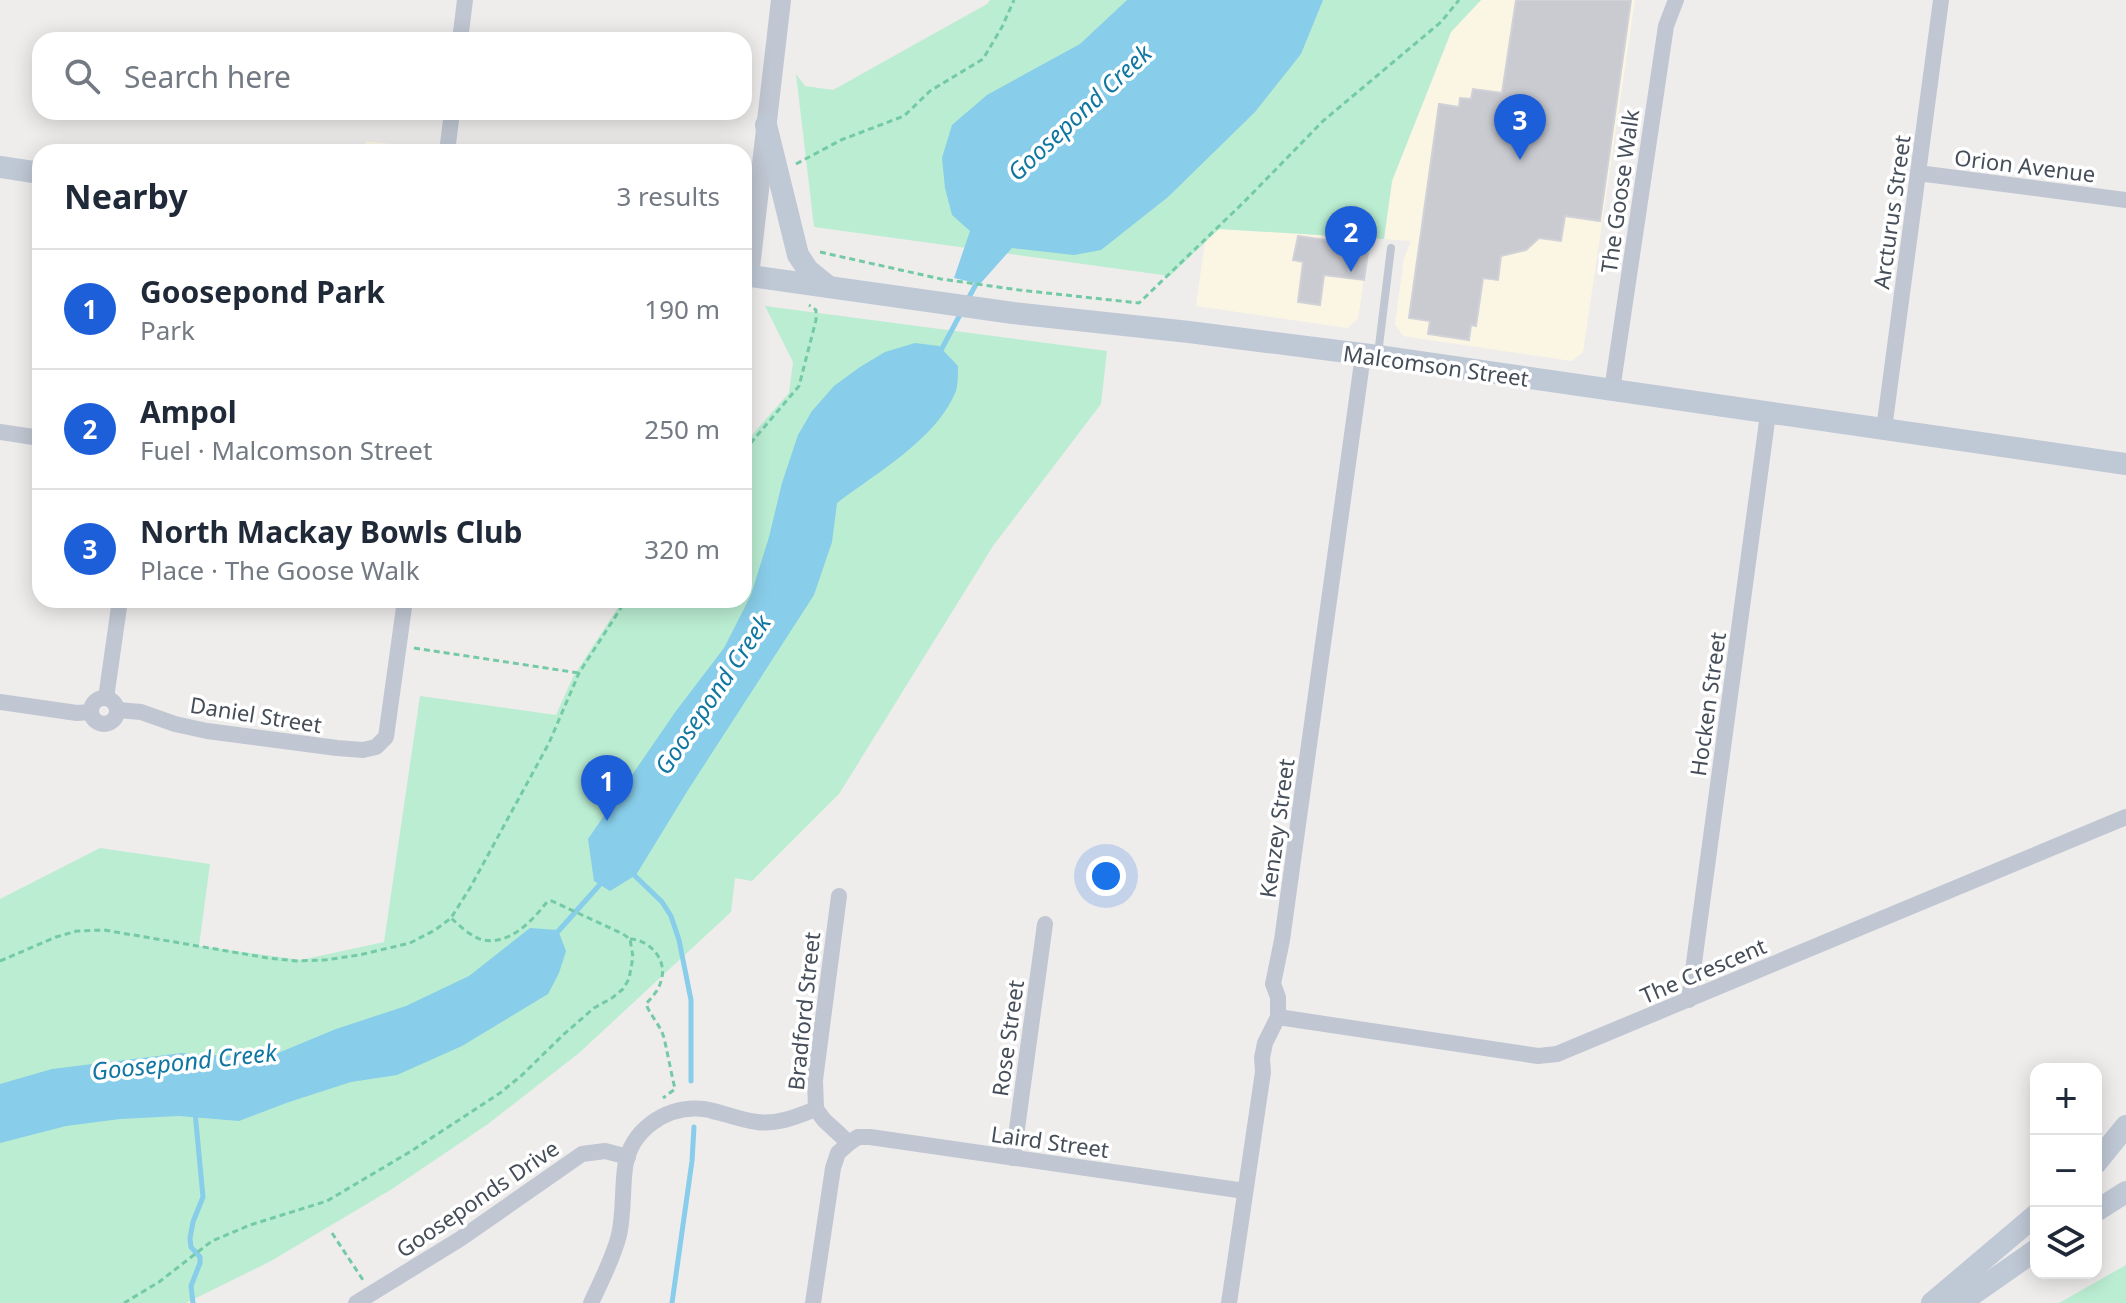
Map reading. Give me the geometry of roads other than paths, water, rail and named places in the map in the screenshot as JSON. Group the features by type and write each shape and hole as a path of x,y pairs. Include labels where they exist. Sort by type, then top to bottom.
{"main road":[{"path":"766,125 798,255 808,270 830,288"},
{"path":"0,167 32,172"},
{"name":"Malcomson Street","path":"752,276 1013,313 1370,355 2126,464"},
{"path":"2102,1156 2126,1126"},
{"path":"2102,1159 2126,1143"},
{"path":"2102,1207 2126,1192"},
{"path":"1932,1303 2030,1220"},
{"path":"1960,1303 2030,1254"}],"street":[{"path":"461,32 465,0"},
{"path":"752,236 781,0"},
{"name":"The Goose Walk","path":"1612,390 1666,26 1676,0"},
{"name":"Arcturus Street","path":"1884,429 1941,0"},
{"path":"448,144 451,120"},
{"name":"Orion Avenue","path":"1918,173 2126,200"},
{"name":"Kenzey Street","path":"1229,1303 1263,1072 1262,1058 1265,1043 1278,1017 1274,975 1282,940 1370,355"},
{"name":"Hocken Street","path":"1689,1000 1768,414"},
{"path":"0,432 32,437"},
{"path":"112,704 119,608"},
{"name":"Daniel Street","path":"0,702 77,713 91,712 96,721 103,725 115,719 112,704 207,731 337,748 363,750 376,747 386,737 404,608"},
{"name":"The Crescent","path":"1278,1017 1538,1056 1557,1054 2126,817"},
{"name":"Bradford Street","path":"839,896 817,1054 816,1109 849,1143"},
{"name":"Rose Street","path":"1013,1158 1045,924"},
{"path":"591,1303 618,1237 625,1166 635,1139 651,1121 665,1114 703,1109 758,1122 798,1116 816,1109"},
{"name":"Laird Street","path":"849,1143 858,1137 870,1137 1245,1191"},
{"path":"813,1303 833,1168 838,1153 849,1143"},
{"name":"Gooseponds Drive","path":"356,1303 460,1239 582,1154 605,1151 628,1157"}],"lane":[{"path":"1370,355 1391,248"}],"water":[{"path":"1127,0 1323,0 1301,54 1255,112 1168,197 1101,250 1074,255 1012,248 980,284 954,278 970,231 952,215 945,188 942,158 952,125 987,95 1080,44"},
{"path":"915,343 939,346 958,366 956,391 935,425 920,440 837,503 832,542 814,595 636,875 610,891 594,881 588,839 676,711 724,648 744,608 752,608 752,592 782,483 798,435 812,411 834,386 885,352"},
{"path":"530,928 558,930 566,951 548,994 462,1046 397,1075 351,1082 239,1121 179,1116 120,1119 66,1126 0,1143 0,1084 52,1069 182,1053 266,1058 336,1029 406,1006 469,976"}],"waterway":[{"name":"Goosepond Creek","path":"968,299 979,279"},
{"name":"Goosepond Creek","path":"940,352 962,311"},
{"path":"631,872 662,902 671,916 679,940 691,1000 691,1081"},
{"name":"Goosepond Creek","path":"554,936 603,881"},
{"path":"193,1303 191,1286 200,1257 191,1247 190,1238 203,1197 195,1112"},
{"path":"672,1303 694,1127"}],"place":[{"name":"North Mackay Bowls Club","path":"1520,160"},
{"name":"Ampol","path":"1351,272"},
{"name":"Goosepond Park","path":"607,821"}]}
